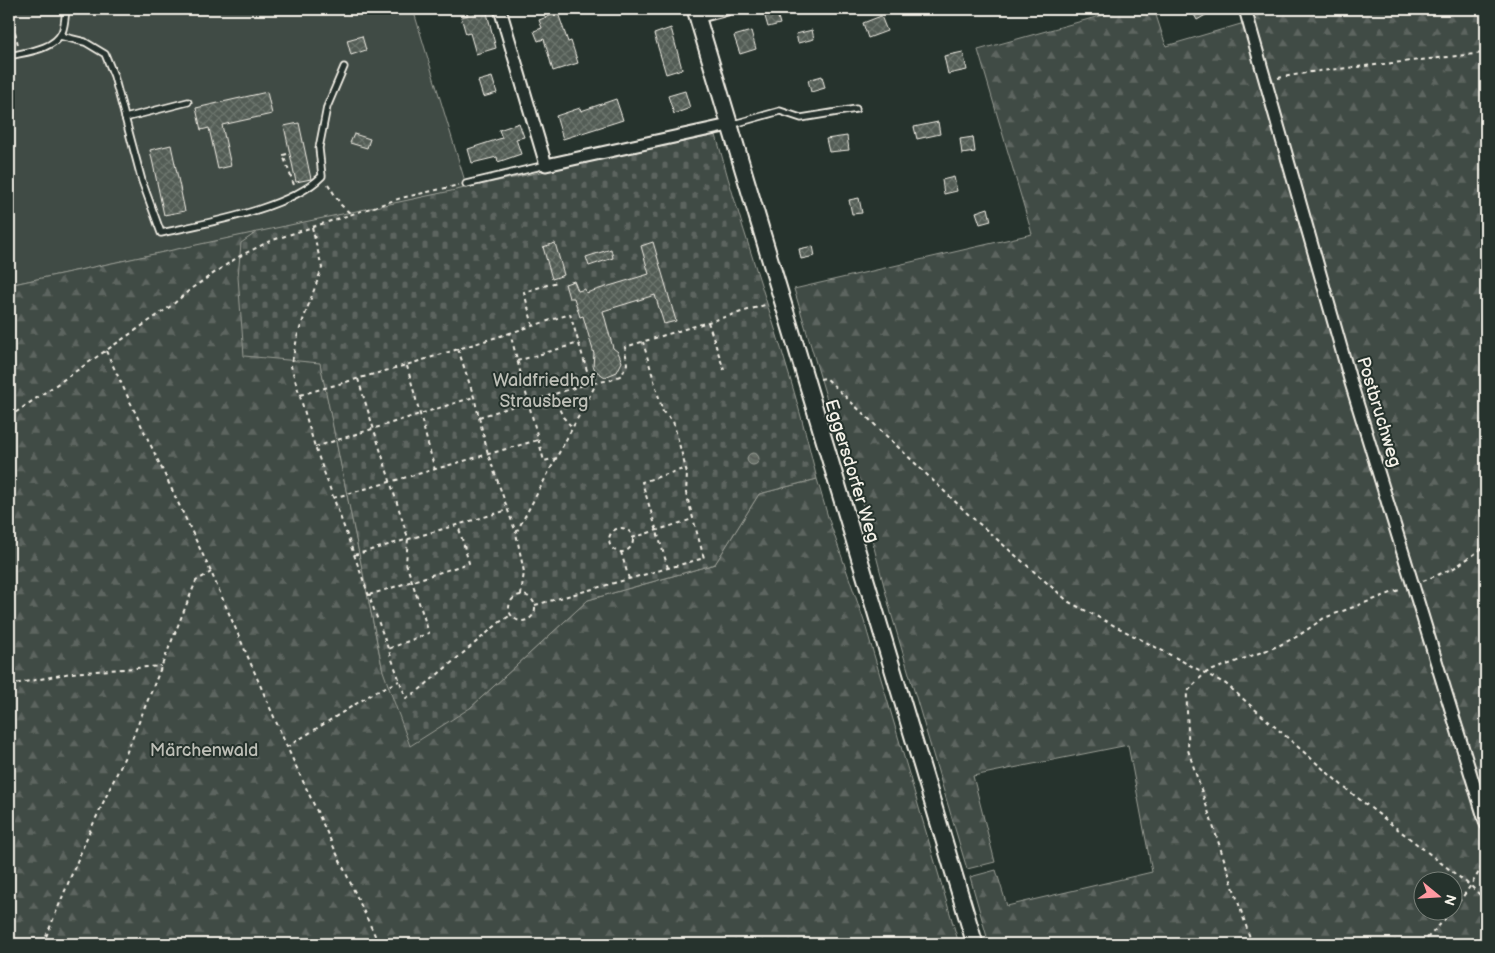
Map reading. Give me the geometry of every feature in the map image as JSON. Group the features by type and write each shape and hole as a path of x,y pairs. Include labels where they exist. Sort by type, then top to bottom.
{"main road":[{"name":"Eggersdorfer Weg","path":"696,13 975,944"}],"street":[{"path":"500,9 546,165 730,125"},
{"path":"696,13 727,9"},
{"name":"Postbruchweg","path":"1244,9 1266,80 1351,382 1486,824"}],"lane":[{"path":"9,56 46,46 60,36 66,9"},
{"path":"60,36 85,42 105,54 114,76 142,181 161,233 246,212 311,187 322,176 319,148 328,106 344,67"},
{"path":"125,118 188,102"},
{"path":"730,125 780,111 801,118 856,109"},
{"path":"466,184 546,165"}],"path":[{"path":"10,9 20,53"},
{"path":"1266,80 1321,71 1484,53 1486,56"},
{"path":"287,154 283,155 299,193"},
{"path":"322,176 341,205 352,214"},
{"path":"9,417 106,351 238,256 270,241 401,198 466,184"},
{"path":"312,227 322,268 293,350 292,366 315,447 406,698 418,691 500,622 511,615"},
{"path":"533,326 524,292 557,282"},
{"path":"479,417 596,384 622,374 627,364 625,347 771,303"},
{"path":"300,395 406,365 570,314 591,384"},
{"path":"708,322 724,370"},
{"path":"510,333 544,461 557,458"},
{"path":"535,605 704,558 686,493 686,468 674,421 663,412 643,342"},
{"path":"517,361 579,343"},
{"path":"458,349 474,397 488,454 516,533 524,572 521,595"},
{"path":"106,351 211,572 287,747 379,944"},
{"path":"406,365 434,470"},
{"path":"806,380 826,378 968,514 1069,602 1226,684 1345,788 1472,887 1486,901"},
{"path":"358,379 392,482 408,538 406,563 429,633 388,649"},
{"path":"516,533 596,384"},
{"path":"553,395 563,417 573,427"},
{"path":"315,447 474,397"},
{"path":"334,498 539,440"},
{"path":"668,568 642,482 686,468"},
{"path":"354,555 508,510"},
{"path":"632,538 693,519"},
{"path":"369,596 469,563 458,524"},
{"path":"623,529 629,532 632,538 631,546 622,552 614,550 609,544 612,532 623,529"},
{"path":"1252,944 1188,750 1187,692 1205,673 1278,646 1298,636 1324,618 1454,568 1486,546"},
{"path":"622,552 629,579"},
{"path":"43,944 196,581 211,572"},
{"path":"521,595 529,597 535,605 533,615 526,620 518,620 511,615 510,602 521,595"},
{"path":"9,685 71,673 161,666"},
{"path":"287,747 375,692 400,681"},
{"path":"1421,944 1445,921 1472,887 1486,859"}],"green space":[{"path":"9,9 413,9 467,188 9,285"},
{"path":"1125,9 1154,9 1166,46 1251,21 1247,9 1486,9 1486,944 989,944 970,877 996,870 1007,906 1152,872 1128,745 973,776 995,862 967,869 891,613 864,509 830,410 794,289 1032,234 978,50"},
{"name":"Waldfriedhof Strausberg","path":"716,135 794,392 817,479 759,494 715,564 588,600 470,708 410,746 383,671 320,363 244,356 238,277 241,243 257,232"},
{"name":"Märchenwald","path":"257,232 241,244 320,362 383,671 470,708 588,600 715,564 759,494 817,479 864,621 959,944 9,944 9,285"}],"water":[{"path":"751,453 755,453 759,459 755,465 751,465 747,461 747,457"}],"building":[{"path":"466,9 486,9 496,48 476,54 470,33 466,34 461,17 468,15"},
{"path":"1191,9 1216,9 1197,20"},
{"path":"776,10 780,24 768,27 764,13"},
{"path":"558,13 568,42 571,41 578,63 553,71 544,39 538,41 534,31 542,28 539,20"},
{"path":"881,16 887,31 868,38 863,23"},
{"path":"671,28 682,69 666,74 654,34"},
{"path":"812,30 814,39 798,43 796,34"},
{"path":"751,31 756,49 740,54 734,36"},
{"path":"362,36 366,50 351,55 347,40"},
{"path":"963,52 967,70 948,74 944,56"},
{"path":"822,76 825,88 811,92 808,80"},
{"path":"492,77 497,93 483,97 478,81"},
{"path":"685,91 690,108 674,114 668,96"},
{"path":"267,92 272,114 222,125 231,166 218,169 209,128 201,130 196,108"},
{"path":"616,99 623,120 563,139 556,116 580,108 581,111"},
{"path":"938,122 940,134 917,139 914,127"},
{"path":"299,123 311,179 296,182 284,126"},
{"path":"519,123 524,137 516,139 521,154 498,162 497,157 472,163 468,149 502,138 499,130"},
{"path":"354,134 370,139 367,148 350,143"},
{"path":"847,136 849,150 829,152 826,139"},
{"path":"973,137 975,152 962,154 960,139"},
{"path":"171,145 185,211 164,215 150,150"},
{"path":"954,177 957,191 944,194 942,180"},
{"path":"859,198 862,213 852,214 849,200"},
{"path":"988,208 991,221 980,224 976,212"},
{"path":"653,242 676,321 664,324 655,295 603,311 613,348 618,352 622,362 617,372 605,377 596,371 593,366 594,354 583,316 580,317 574,298 569,298 565,284 574,281 578,291 585,289 586,293 649,274 641,246"},
{"path":"555,243 564,275 552,279 543,247"},
{"path":"813,246 815,256 801,259 799,249"},
{"path":"611,249 613,258 589,266 586,257"}]}
